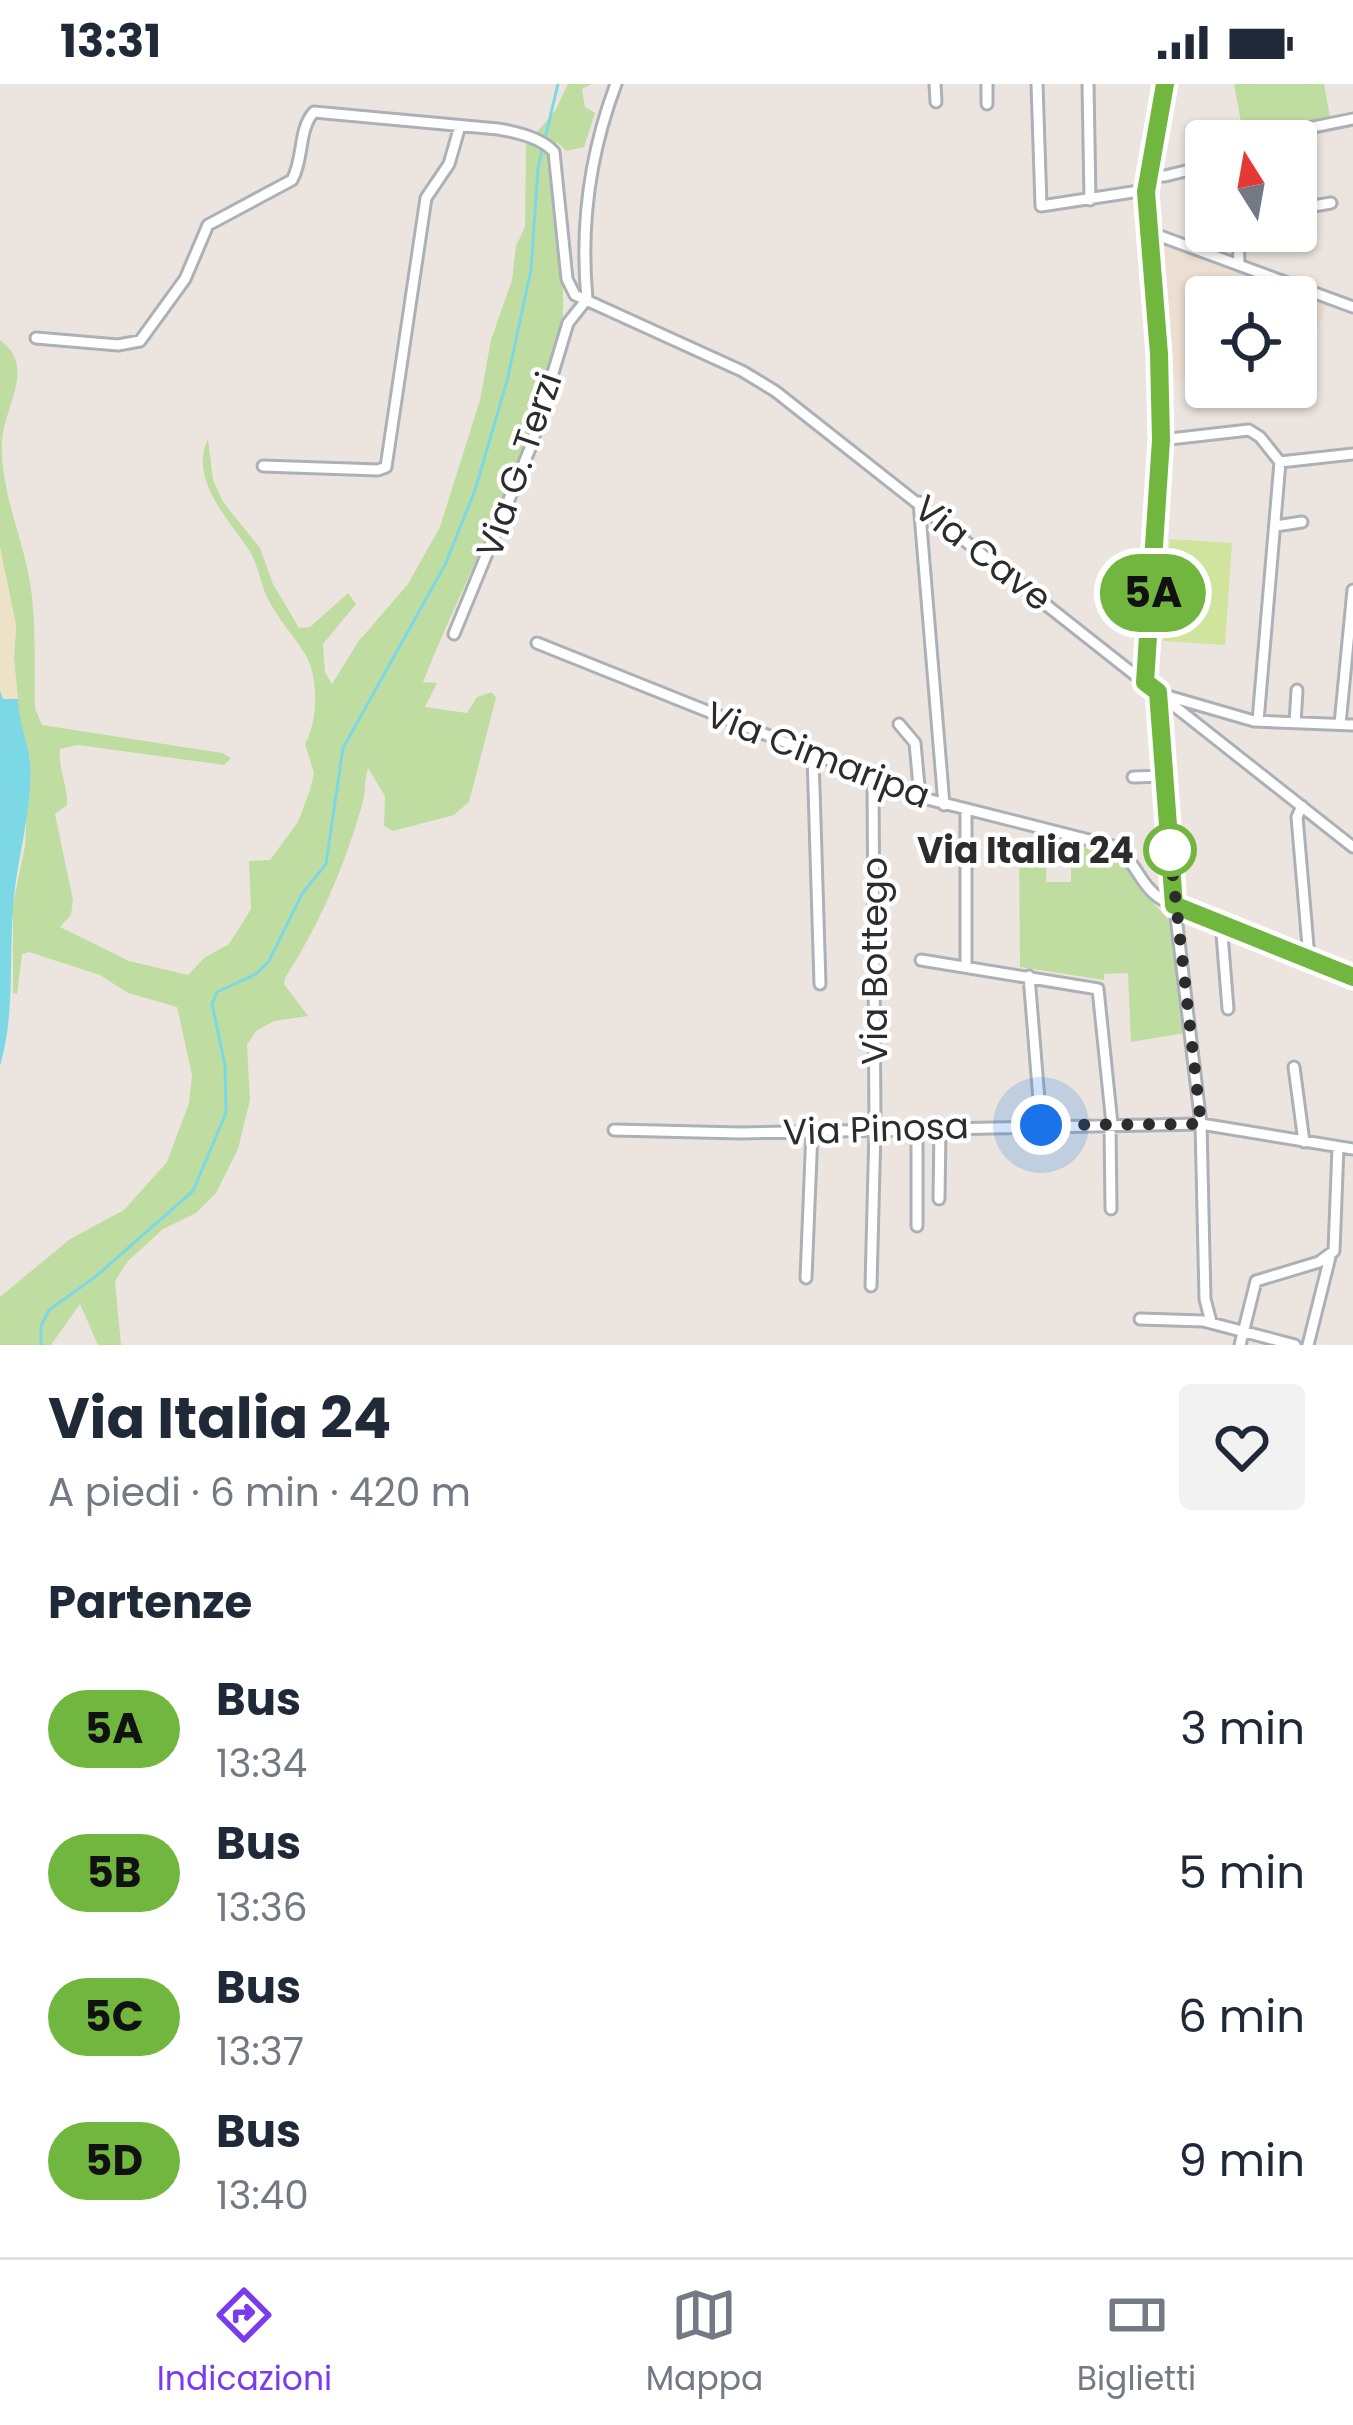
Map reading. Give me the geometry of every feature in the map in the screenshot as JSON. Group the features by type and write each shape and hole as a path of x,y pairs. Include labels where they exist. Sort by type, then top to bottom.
{"street":[{"path":"36,338 122,346 140,341 183,282 208,225 294,177 307,121 322,110 510,131 543,143 555,154 568,283 574,295 587,299 584,249 590,176 616,84"},
{"path":"935,84 936,102"},
{"path":"987,84 987,104"},
{"path":"1037,84 1040,205 1047,208 1146,190"},
{"path":"1088,84 1090,200"},
{"path":"1145,682 1161,440 1146,190 1165,84"},
{"path":"1317,126 1353,119"},
{"path":"263,466 378,470 387,466 426,198 448,167 460,125"},
{"path":"1148,176 1185,171"},
{"path":"1317,205 1331,203"},
{"path":"1150,232 1353,307"},
{"path":"1239,252 1239,265"},
{"name":"Via Cave","path":"587,299 765,383 1353,847"},
{"name":"Via G. Terzi","path":"454,634 524,466 568,323 587,299"},
{"path":"1161,440 1246,430 1259,435 1280,462 1258,721"},
{"path":"1280,462 1353,454"},
{"path":"919,502 944,805"},
{"path":"1276,526 1302,522"},
{"path":"1340,724 1353,590"},
{"name":"Via Cimaripa","path":"537,644 920,797 1113,846 1129,858 1148,890 1174,905 1353,976"},
{"path":"1294,723 1297,690"},
{"path":"1211,1322 1205,1299 1201,1124 1174,905 1159,693 1258,721 1353,725"},
{"path":"1161,730 1182,711"},
{"path":"1206,730 1219,712"},
{"path":"1221,741 1223,726 1243,718"},
{"path":"899,724 916,745 920,797"},
{"path":"813,756 820,984"},
{"path":"1133,777 1165,776"},
{"name":"Via Bottego","path":"871,1286 873,779"},
{"path":"1302,806 1297,817 1309,958"},
{"path":"966,810 966,967"},
{"path":"1221,922 1228,1009"},
{"path":"921,960 1093,986 1101,993 1111,1124 1111,1209"},
{"path":"1029,976 1041,1125"},
{"path":"1294,1067 1304,1142"},
{"name":"Via Pinosa","path":"614,1130 1201,1124 1353,1149"},
{"path":"939,1199 940,1127"},
{"path":"917,1128 917,1226"},
{"path":"806,1278 812,1131"},
{"path":"1308,1345 1335,1246 1338,1148"},
{"path":"1240,1345 1256,1281 1330,1257"},
{"path":"1140,1319 1211,1322 1295,1345"}],"shaded area":[{"path":"1159,244 1185,248 1194,252 1195,258 1245,275 1250,271 1263,276 1185,276 1185,380 1174,381 1167,278 1159,274"},
{"path":"1317,297 1328,301 1317,331"}],"green space":[{"path":"568,84 592,84 582,89 585,107 595,113 584,147 566,151 557,142 554,190 563,285 560,337 507,488 423,682 437,683 425,707 467,713 477,697 492,692 496,698 469,802 454,815 393,831 384,826 385,796 368,768 362,805 339,872 285,978 284,984 308,1016 274,1021 256,1031 247,1045 250,1100 238,1149 216,1193 196,1213 163,1229 128,1261 115,1281 121,1345 98,1345 80,1304 51,1345 0,1345 0,1297 70,1239 124,1210 167,1162 189,1103 192,1075 177,1007 128,993 100,975 29,952 22,954 17,994 13,993 13,904 25,846 30,759 18,724 16,625 0,548 0,340 16,362 3,462 29,578 35,708 42,725 231,758 224,765 78,745 60,749 67,805 55,814 73,900 71,915 60,927 129,961 188,975 204,958 229,944 251,909 249,861 270,860 298,822 314,773 305,744 315,699 310,663 268,599 251,553 212,496 203,468 208,439 213,480 223,502 260,548 273,584 299,628 310,627 348,593 356,604 323,644 325,672 332,684 358,642 408,584 440,527 480,400 491,340 525,227 526,145 555,111"},
{"path":"1234,84 1324,84 1330,117 1241,120"},
{"path":"1170,539 1232,543 1225,645 1163,641"},
{"path":"1071,838 1107,846 1124,858 1143,892 1170,921 1185,1033 1131,1042 1128,973 1104,974 1104,980 1020,967 1019,845 1047,852 1046,882 1071,882"}],"sand":[{"path":"0,548 16,626 18,699 3,699 0,691"}],"water":[{"path":"0,691 3,699 18,699 30,781 15,891 10,1007 0,1066"}],"waterway":[{"path":"41,1345 41,1326 49,1310 95,1277 193,1191 226,1113 225,1065 212,1004 217,992 256,974 269,961 302,894 326,864 343,748 445,565 475,490 507,381 531,270 538,168 558,84"}],"bus line":[{"name":"5A","path":"1165,84 1146,192 1161,440 1145,682 1158,692 1174,905 1353,977"}],"place":[{"name":"Via Italia 24","path":"1170,850"}],"route":[{"path":"1041,1125 1201,1124 1170,850"}]}
